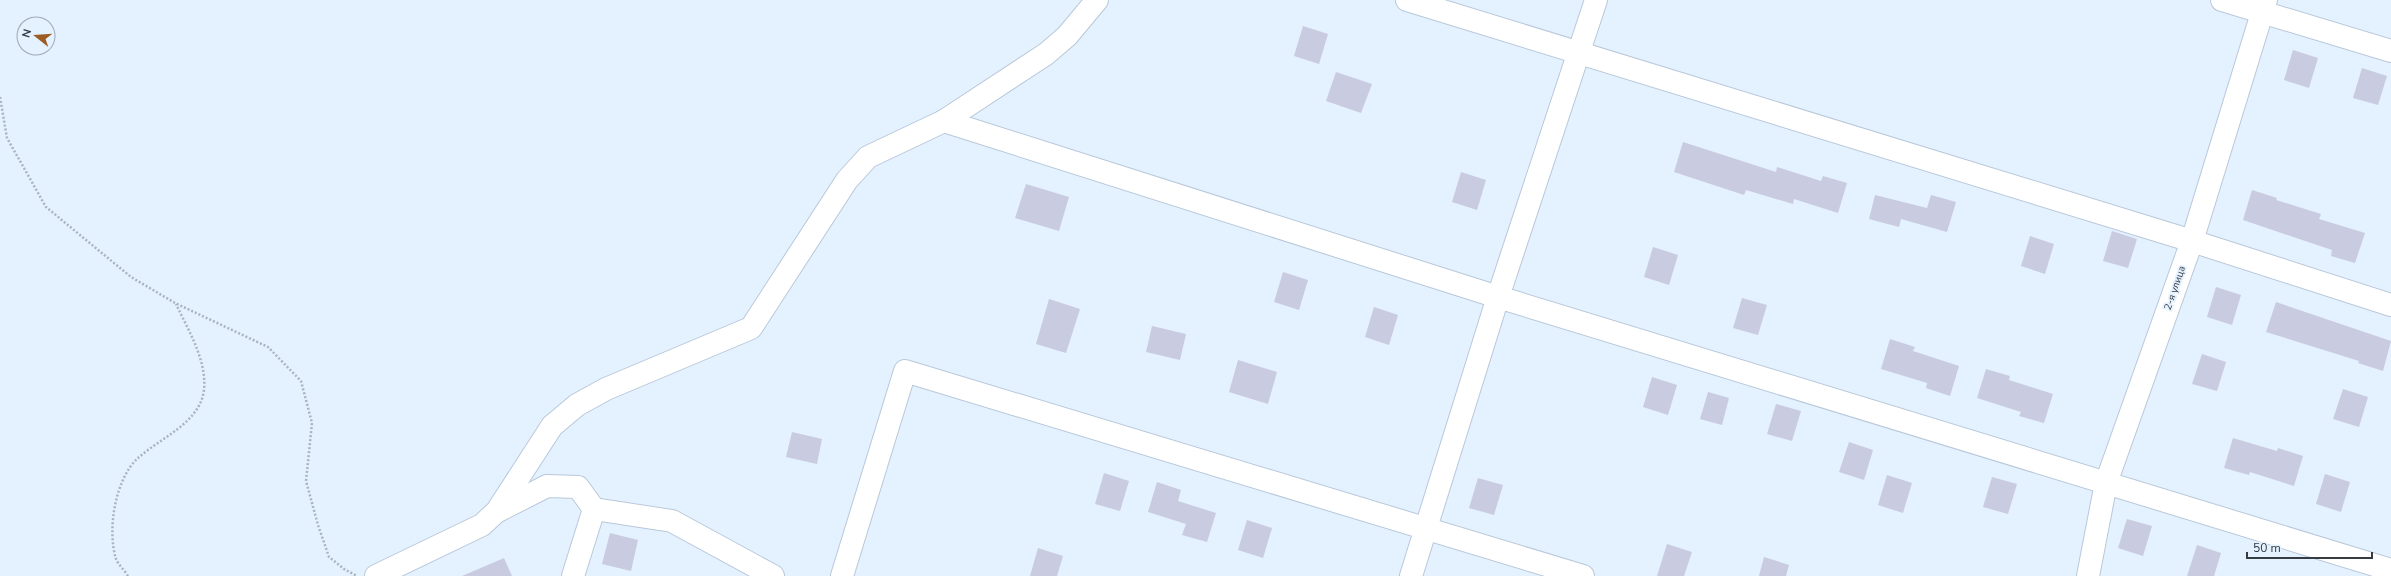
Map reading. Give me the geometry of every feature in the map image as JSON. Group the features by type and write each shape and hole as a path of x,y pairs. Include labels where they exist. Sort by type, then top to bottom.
{"street":[{"path":"376,576 482,525 497,511 552,426 577,404 606,389 751,328 847,180 868,157 944,121 1046,54 1067,36 1097,0"},
{"path":"1407,0 2192,240 2391,305"},
{"path":"1411,576 1498,297 1596,0"},
{"path":"2222,0 2264,6 2391,51"},
{"name":"2-я улица","path":"2088,576 2106,483 2192,240 2264,6"},
{"path":"944,121 1498,297 2391,570"},
{"path":"842,576 905,371 1583,576"},
{"path":"497,511 547,486 578,487 594,509 672,521 773,576"},
{"path":"573,576 594,509"}],"path":[{"path":"0,97 7,138 46,207 131,277 175,303 268,347 301,381 312,423 306,481 318,525 329,557 344,570 358,576"},
{"path":"128,576 116,559 112,522 121,482 136,459 196,412 204,390 202,361 175,303"}],"building":[{"path":"1303,26 1328,34 1319,64 1294,56"},
{"path":"2293,50 2318,58 2309,88 2284,80"},
{"path":"2362,68 2387,76 2378,105 2353,98"},
{"path":"1336,72 1372,84 1361,113 1326,101"},
{"path":"1683,142 1776,172 1777,167 1821,181 1823,176 1847,183 1838,213 1794,199 1793,204 1746,190 1744,195 1674,172"},
{"path":"1461,172 1486,180 1477,210 1452,202"},
{"path":"1026,184 1069,197 1059,231 1015,218"},
{"path":"2252,190 2277,198 2276,200 2321,214 2319,219 2365,233 2355,263 2331,256 2332,250 2243,220"},
{"path":"1875,195 1927,208 1931,195 1956,202 1947,232 1901,219 1899,227 1869,219"},
{"path":"2112,231 2137,239 2128,268 2103,261"},
{"path":"2030,236 2054,244 2045,274 2021,266"},
{"path":"1653,247 1678,255 1669,285 1644,277"},
{"path":"1283,272 1308,280 1299,310 1274,302"},
{"path":"2216,287 2241,295 2232,325 2207,317"},
{"path":"1742,298 1767,305 1758,335 1733,328"},
{"path":"1049,299 1080,309 1066,353 1036,344"},
{"path":"2276,302 2391,341 2383,371 2358,363 2359,361 2266,332"},
{"path":"1374,307 1398,315 1389,345 1365,337"},
{"path":"1152,326 1186,334 1180,360 1146,352"},
{"path":"1890,339 1915,347 1913,351 1959,366 1950,396 1926,388 1927,383 1881,369"},
{"path":"2202,354 2226,362 2217,391 2192,384"},
{"path":"1238,360 1277,372 1268,404 1229,392"},
{"path":"1986,369 2010,376 2009,380 2053,394 2044,423 2019,416 2021,412 1977,398"},
{"path":"1652,377 1677,385 1668,415 1643,407"},
{"path":"2343,389 2368,397 2359,427 2333,419"},
{"path":"1708,392 1729,398 1722,425 1700,419"},
{"path":"1776,404 1801,411 1792,441 1767,434"},
{"path":"792,432 822,439 817,464 786,457"},
{"path":"2233,438 2277,451 2278,448 2303,456 2294,486 2250,472 2249,475 2224,468"},
{"path":"1849,442 1873,450 1864,480 1839,472"},
{"path":"1104,473 1129,481 1120,511 1095,504"},
{"path":"2325,474 2350,482 2341,512 2316,504"},
{"path":"1887,475 1912,483 1903,513 1878,505"},
{"path":"1992,477 2017,484 2008,514 1983,507"},
{"path":"1478,478 1503,485 1494,515 1469,508"},
{"path":"1157,482 1181,490 1178,501 1216,513 1207,542 1182,535 1186,524 1148,512"},
{"path":"2127,519 2152,526 2143,556 2118,548"},
{"path":"1247,520 1272,528 1263,558 1238,550"},
{"path":"610,533 638,540 631,571 602,564"},
{"path":"1667,544 1692,552 1684,576 1657,576"},
{"path":"2197,545 2221,553 2214,576 2187,576"},
{"path":"1038,548 1063,556 1057,576 1030,576"},
{"path":"1764,557 1789,565 1786,576 1759,576"},
{"path":"504,558 512,576 462,576"}]}
